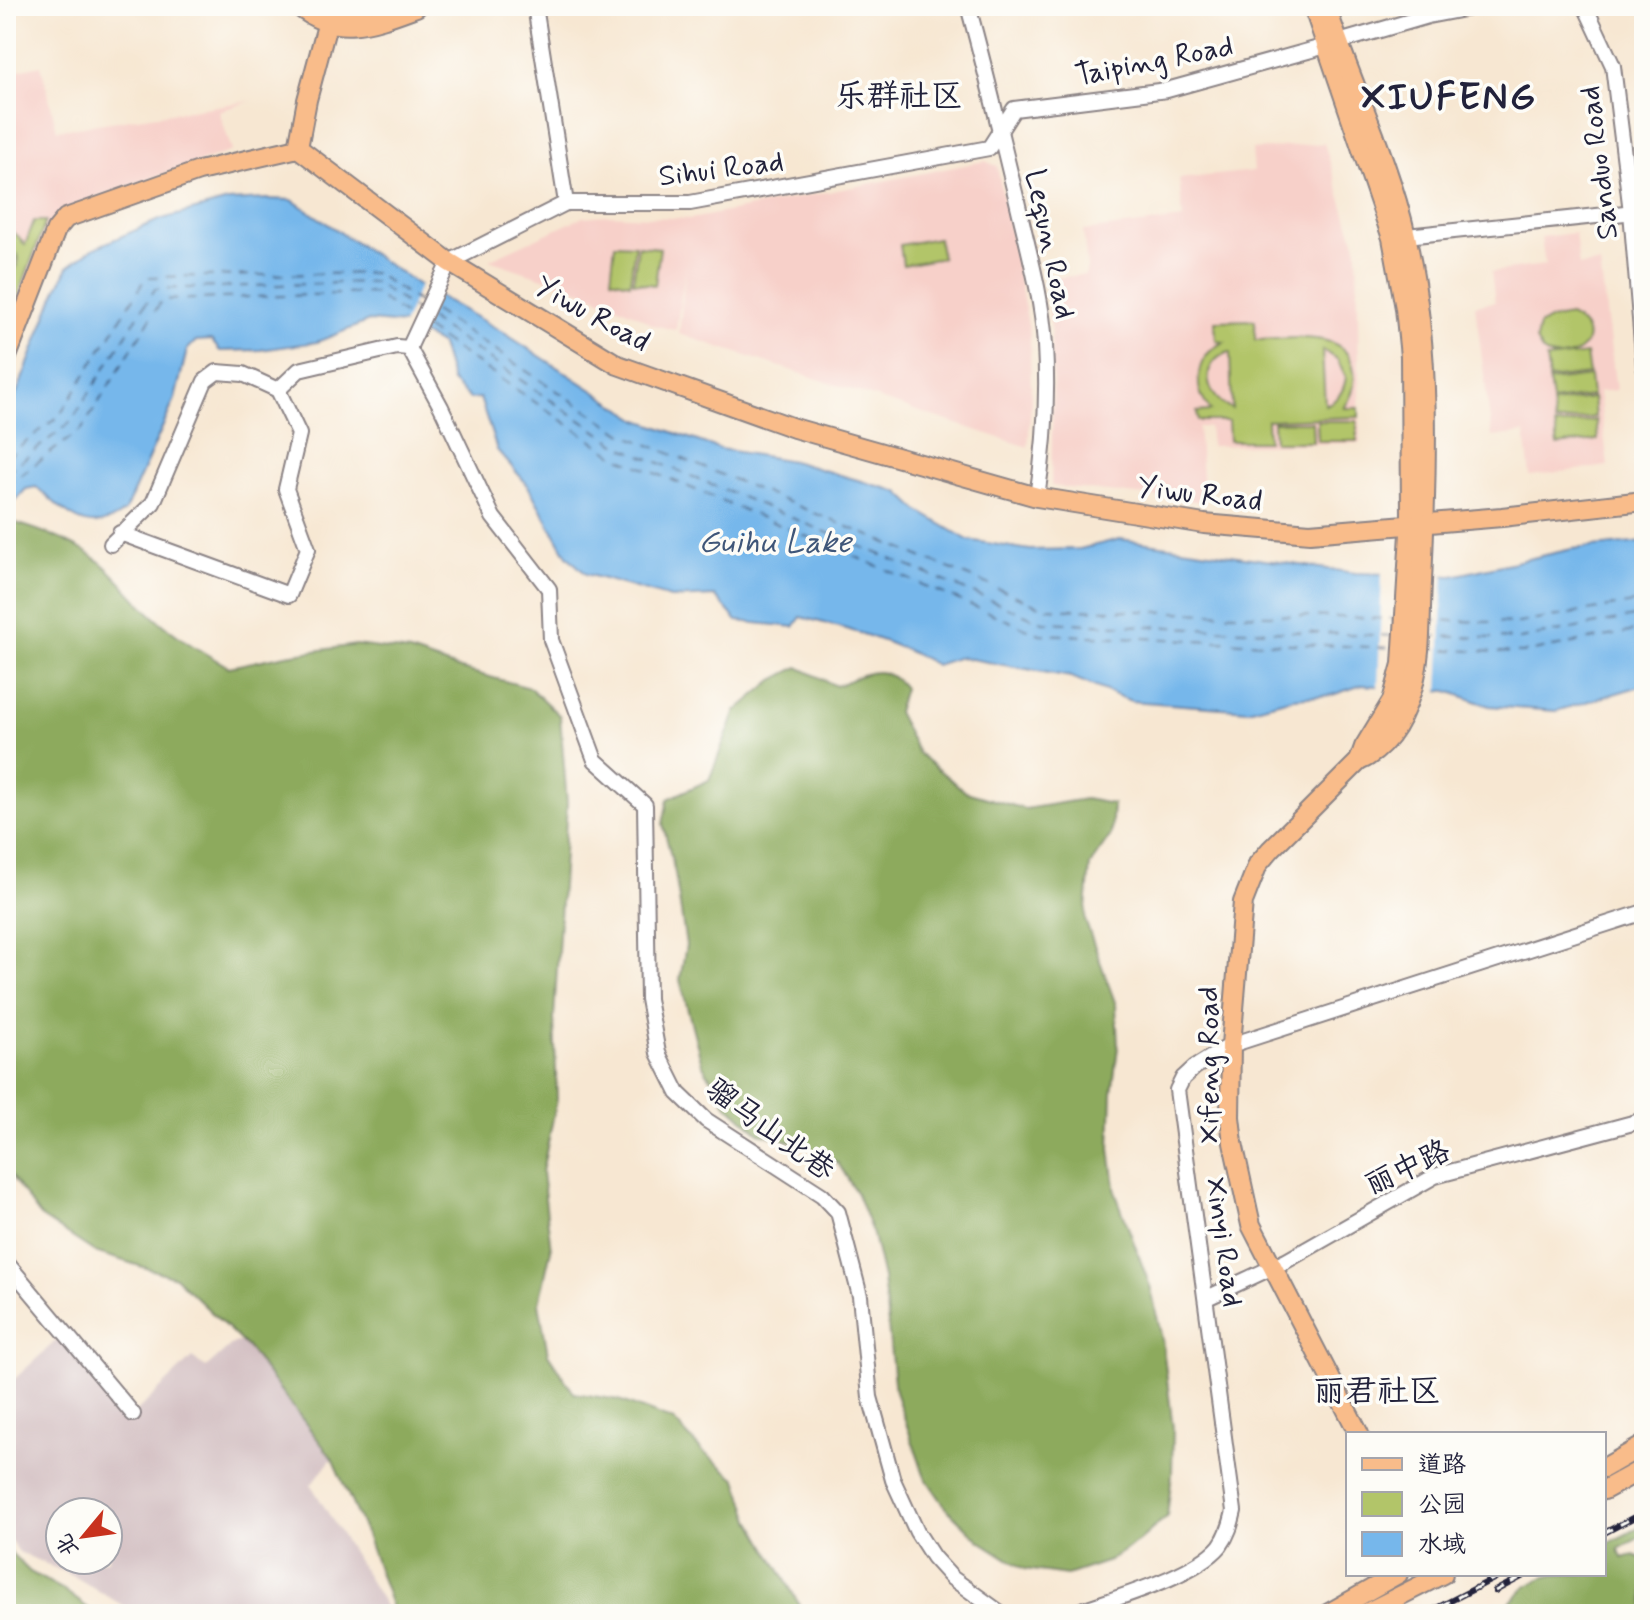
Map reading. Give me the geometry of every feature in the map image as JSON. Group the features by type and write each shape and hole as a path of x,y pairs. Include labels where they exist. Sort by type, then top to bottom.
{"highway":[{"path":"300,6 329,12 363,6"},
{"path":"329,12 343,25 363,23 416,6"}],"main road":[{"path":"1313,6 1332,44"},
{"path":"1326,6 1332,44"},
{"path":"6,359 56,230 66,218 199,171 298,148 329,12"},
{"name":"Xifeng Road","path":"1332,44 1395,197 1399,236 1423,346 1415,555 1417,666 1399,704 1364,747 1359,761 1271,849 1258,864 1248,884 1241,925 1231,1045 1230,1117 1235,1158 1251,1225 1358,1432"},
{"name":"Yiwu Road","path":"298,148 449,262 618,365 794,428 1037,497 1204,524 1310,533 1644,493"},
{"name":"Yiwu Road","path":"1417,520 1502,517 1644,501"},
{"path":"1606,1467 1644,1445"},
{"path":"1606,1489 1644,1468"},
{"path":"1327,1614 1394,1576"},
{"path":"1364,1614 1436,1576"}],"street":[{"path":"535,6 566,203"},
{"name":"Lequn Road","path":"968,6 1035,279 1045,342 1047,403 1037,497"},
{"name":"Taiping Road","path":"1000,130 1014,109 1167,90 1404,23 1480,6"},
{"name":"Sanduo Road","path":"1585,6 1613,66 1638,211 1644,367"},
{"name":"Sihui Road","path":"449,262 566,203 690,203 722,198 989,148 1000,130"},
{"path":"1399,236 1638,211"},
{"path":"278,390 299,370 397,347 409,348 449,262"},
{"name":"骝马山北巷","path":"409,348 493,517 549,589 551,640 595,760 645,805 648,999 658,1053 678,1093 706,1120 822,1195 838,1212 860,1296 870,1397 893,1480 917,1532 933,1557 952,1578 1002,1614"},
{"path":"217,372 243,374 278,390 299,434 286,489 308,549 289,595 116,538 153,503 205,381 217,372"},
{"name":"Xinyi Road","path":"1071,1614 1182,1573 1202,1561 1219,1547 1230,1530 1234,1511 1177,1090 1183,1078 1231,1045 1644,912"},
{"name":"丽中路","path":"1207,1298 1272,1268 1435,1176 1644,1120"},
{"path":"6,1262 133,1414"}],"shaded area":[{"path":"6,35 15,71 41,65 57,130 251,101 219,111 232,151 79,203 47,226 6,337"},
{"path":"1324,143 1357,249 1360,443 1211,446 1209,427 1198,427 1204,502 1051,486 1053,384 1048,278 1085,275 1083,231 1183,219 1179,179 1254,171 1252,150"},
{"path":"985,161 997,166 1030,334 1028,447 679,334 686,265 676,330 653,325 579,290 489,260 583,217 608,215 691,219"},
{"path":"1575,233 1579,266 1600,264 1616,390 1599,392 1608,466 1530,476 1525,433 1492,437 1475,305 1495,302 1491,272 1545,265 1541,237"},
{"path":"59,1338 129,1419 192,1358 206,1368 234,1343 255,1339 342,1446 311,1485 390,1614 137,1614 73,1576 124,1576 124,1496 44,1496 44,1563 19,1552 6,1535 6,1405 9,1384"}],"green space":[{"path":"34,221 46,221 6,329 6,296 19,259 18,255 6,286 6,239 11,240 6,236 6,228 25,245"},
{"path":"938,238 942,258 903,265 900,245"},
{"path":"615,244 635,245 630,283 611,279"},
{"path":"638,246 660,248 655,285 633,282"},
{"path":"1569,316 1582,324 1587,341 1581,349 1562,357 1543,352 1536,340 1539,326 1549,320"},
{"path":"1255,320 1255,340 1315,339 1341,348 1350,357 1354,372 1353,391 1344,408 1359,408 1359,417 1267,420 1268,441 1229,441 1228,421 1198,421 1197,412 1211,411 1199,382 1202,363 1214,348 1224,342 1216,341 1215,321","holes":["1322,350 1337,359 1346,377 1340,395 1325,405","1230,353 1232,409 1216,397 1209,380 1213,364"]},
{"path":"1586,354 1589,374 1549,379 1546,359"},
{"path":"1590,376 1592,396 1552,401 1549,381"},
{"path":"1593,398 1595,417 1555,423 1552,403"},
{"path":"1596,420 1598,440 1558,445 1555,426"},
{"path":"1317,421 1357,421 1357,441 1318,441"},
{"path":"1273,422 1312,422 1313,442 1274,442"},
{"path":"6,520 57,537 86,552 111,572 167,628 229,667 356,645 410,652 530,688 560,716 567,803 554,1018 557,1099 542,1172 551,1250 539,1303 548,1354 574,1393 619,1400 674,1421 702,1451 737,1479 751,1520 799,1604 799,1614 394,1614 366,1535 332,1458 247,1347 175,1277 95,1252 40,1216 6,1169"},
{"path":"798,667 836,686 872,672 888,674 896,679 904,688 897,712 918,753 966,792 1025,809 1085,799 1113,804 1111,835 1090,865 1085,920 1116,1005 1118,1047 1110,1149 1116,1194 1151,1289 1162,1339 1173,1428 1172,1474 1167,1516 1139,1541 1109,1561 1067,1575 1024,1569 980,1541 947,1509 925,1477 895,1392 883,1278 873,1235 857,1194 838,1163 806,1146 759,1133 726,1104 702,1064 680,980 686,945 675,873 663,824 668,799 709,780 736,711 773,680"},
{"path":"1644,1525 1644,1535 1619,1549 1622,1558 1634,1555 1644,1559 1644,1614 1500,1614 1524,1589 1545,1577 1606,1576 1606,1544"},
{"path":"6,1548 30,1572 64,1590 96,1614 6,1614"}],"water":[{"name":"Guihu Lake","path":"292,200 417,284 501,331 639,420 720,449 792,461 899,492 919,511 968,540 1030,550 1080,549 1120,539 1355,573 1453,576 1572,549 1644,542 1644,685 1556,711 1489,706 1448,691 1362,685 1332,695 1293,698 1248,710 1131,701 1071,677 960,657 936,665 887,642 801,617 794,627 737,621 715,596 671,598 586,574 567,556 527,484 497,450 480,398 470,399 452,382 441,345 405,324 369,321 317,342 260,350 220,351 211,340 196,341 187,350 175,399 125,511 111,520 88,523 67,513 36,487 26,489 6,511 6,421 68,267 92,249 159,220 228,201"}],"pier":[{"path":"421,282 438,292 417,334 403,325"},
{"path":"1382,570 1444,572 1439,694 1378,690"}],"ferry route":[{"path":"6,458 60,415 147,277 375,273 422,304"},
{"path":"6,473 71,422 155,289 374,282 417,311"},
{"path":"6,486 82,429 162,300 373,293 414,321"},
{"path":"434,311 625,435 1045,608 1397,619"},
{"path":"429,319 621,447 1043,622 1397,636"},
{"path":"426,329 617,457 1040,634 1397,648"},
{"path":"1427,620 1519,623 1644,601"},
{"path":"1428,636 1520,639 1644,615"},
{"path":"1427,649 1523,653 1644,629"}],"railway":[{"path":"1606,1532 1644,1512"},
{"path":"1425,1614 1499,1576"},
{"path":"1495,1591 1523,1576"}],"district":[{"name":"乐群社区","path":"899,95"},
{"name":"XIUFENG","path":"1449,96"},
{"name":"丽君社区","path":"1377,1390"}]}
